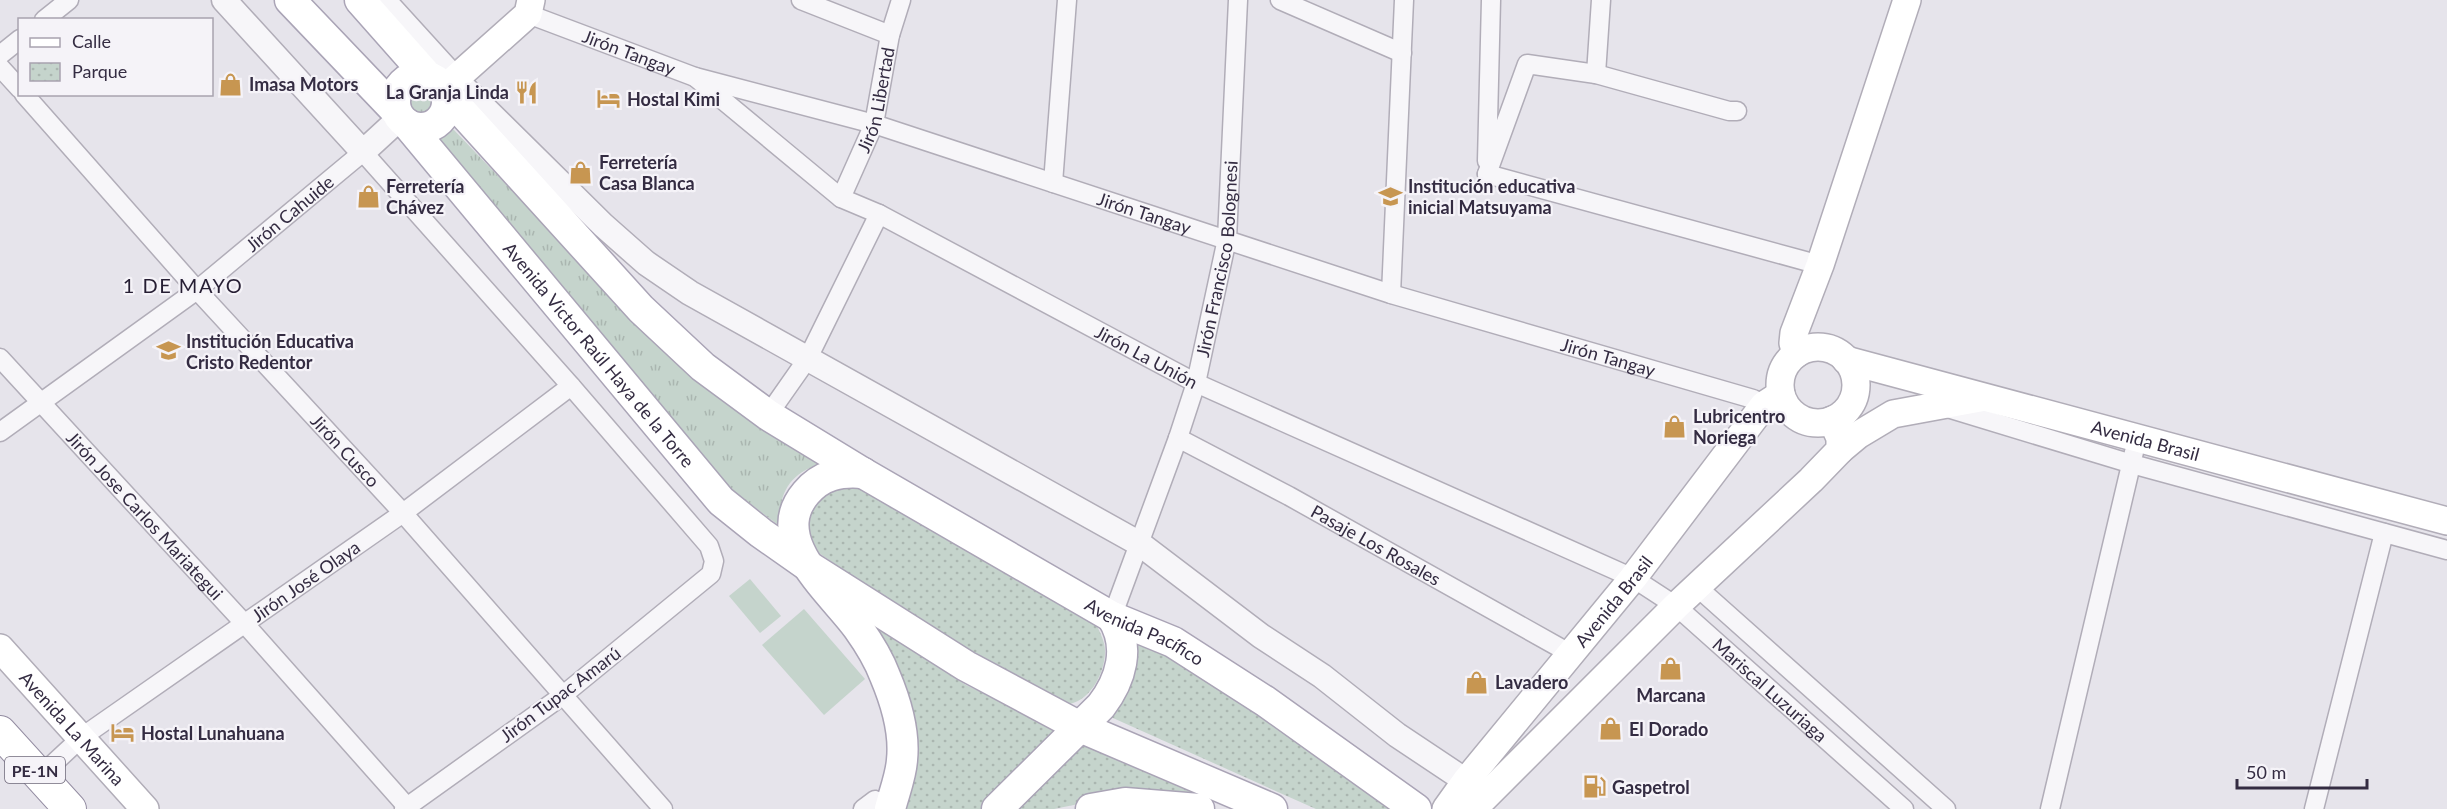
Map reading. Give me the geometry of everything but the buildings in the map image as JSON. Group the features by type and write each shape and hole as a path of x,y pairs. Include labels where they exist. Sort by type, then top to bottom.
{"highway":[{"name":"PE-1N","path":"0,732 70,809"}],"main road":[{"name":"Avenida Victor Raúl Haya de la Torre","path":"290,0 401,118 721,501 808,566"},
{"path":"360,0 442,84 641,309 703,367 768,415 863,473"},
{"path":"1796,354 1793,343 1794,333 1820,266 1907,0"},
{"path":"442,84 529,7"},
{"path":"420,76 442,84 447,102 446,111 434,125 425,128 401,118 396,95 405,82 420,76"},
{"path":"1836,418 1852,403 1856,385 1852,368 1846,360 1831,350 1822,348 1805,350 1796,354 1781,376 1773,400 1785,403 1797,416 1814,423 1836,418 1893,414 1987,396"},
{"name":"Avenida Brasil","path":"1846,360 1987,396 2135,451 2447,521"},
{"name":"Avenida Brasil","path":"1446,809 1633,578 1773,400"},
{"path":"1473,809 1696,586 1811,480 1840,450 1858,435 1893,414"},
{"path":"1836,418 1840,450"},
{"path":"863,473 845,471 828,476 813,485 801,499 794,515 793,533 808,566 860,630 885,674 900,720 902,760 876,806"},
{"name":"Avenida Pacífico","path":"863,473 1112,617 1173,642 1265,701 1416,809"},
{"path":"808,566 966,666 1080,727 1272,809"},
{"path":"997,809 1101,706 1113,691 1121,672 1121,642 1112,617"},
{"name":"Avenida La Marina","path":"0,648 145,809"},
{"path":"1091,809 1125,803 1199,809"}],"street":[{"path":"46,18 69,0"},
{"path":"224,0 571,386"},
{"path":"382,0 442,84 646,263 690,292 1140,544 1261,636 1322,676 1397,735 1466,782"},
{"path":"801,0 890,35"},
{"name":"Jirón Libertad","path":"842,198 874,124 890,35 901,0"},
{"path":"1053,183 1067,0"},
{"name":"Jirón Francisco Bolognesi","path":"1112,617 1196,383 1227,239 1238,0"},
{"path":"1280,0 1401,53"},
{"path":"1391,294 1404,0"},
{"path":"1487,174 1491,0"},
{"path":"1596,74 1601,0"},
{"name":"Jirón Tangay","path":"529,7 695,77 874,124 1391,294 1753,399 1773,400"},
{"path":"0,55 18,41"},
{"path":"1487,174 1527,64 1596,74 1729,111 1737,111"},
{"path":"0,68 18,87"},
{"name":"Jirón La Unión","path":"695,77 842,198 879,214 1196,383 1633,578"},
{"name":"Jirón Cusco","path":"26,96 197,290 403,513 663,809"},
{"name":"Jirón Cahuide","path":"0,432 197,290 401,118"},
{"path":"1487,174 1820,266"},
{"path":"768,415 808,358 879,214"},
{"name":"Jirón Jose Carlos Mariategui","path":"0,358 244,623 407,808"},
{"name":"Jirón José Olaya","path":"40,776 82,737 403,513 571,386"},
{"name":"Jirón Tupac Amarú","path":"407,808 562,696 711,574 714,561 709,546 571,386"},
{"path":"1939,406 2135,451 2384,532 2447,550"},
{"name":"Pasaje Los Rosales","path":"1178,438 1289,496 1571,654"},
{"path":"2050,809 2135,451"},
{"path":"2314,809 2384,532"},
{"name":"Mariscal Luzuriaga","path":"1633,578 1676,606 1904,809"},
{"name":"Mariscal Luzuriaga","path":"1696,586 1946,809"}],"green space":[{"path":"421,89 430,93 434,102 430,111 421,115 412,111 408,102 412,93"},
{"path":"450,128 683,369 755,422 824,463 802,472 788,486 781,504 781,527 732,490 688,442 440,140 442,131"},
{"path":"854,482 1096,624 1105,651 1099,676 1090,691 1078,701 1070,704 948,642 816,551 810,538 808,525 813,499"},
{"path":"750,579 781,616 760,633 729,596"},
{"path":"804,609 865,679 824,715 762,645"},
{"path":"858,615 966,685 1067,733 982,809 899,809 908,781"},
{"path":"1130,625 1399,809 1316,809 1104,714"},
{"path":"1082,739 1218,801 1190,796 1108,798 1054,809 1006,809"}],"place":[{"name":"Imasa Motors","path":"231,84"},
{"name":"La Granja Linda","path":"527,92"},
{"name":"Hostal Kimi","path":"609,99"},
{"name":"Ferretería Casa Blanca","path":"581,172"},
{"name":"Ferretería Chávez","path":"368,196"},
{"name":"Institución educativa inicial Matsuyama","path":"1390,196"},
{"name":"Institución Educativa Cristo Redentor","path":"168,351"},
{"name":"Lubricentro Noriega","path":"1675,426"},
{"name":"Marcana","path":"1671,669"},
{"name":"Lavadero","path":"1477,682"},
{"name":"El Dorado","path":"1611,729"},
{"name":"Hostal Lunahuana","path":"123,733"},
{"name":"Gaspetrol","path":"1594,787"}],"district":[{"name":"1 DE MAYO","path":"183,285"}]}
